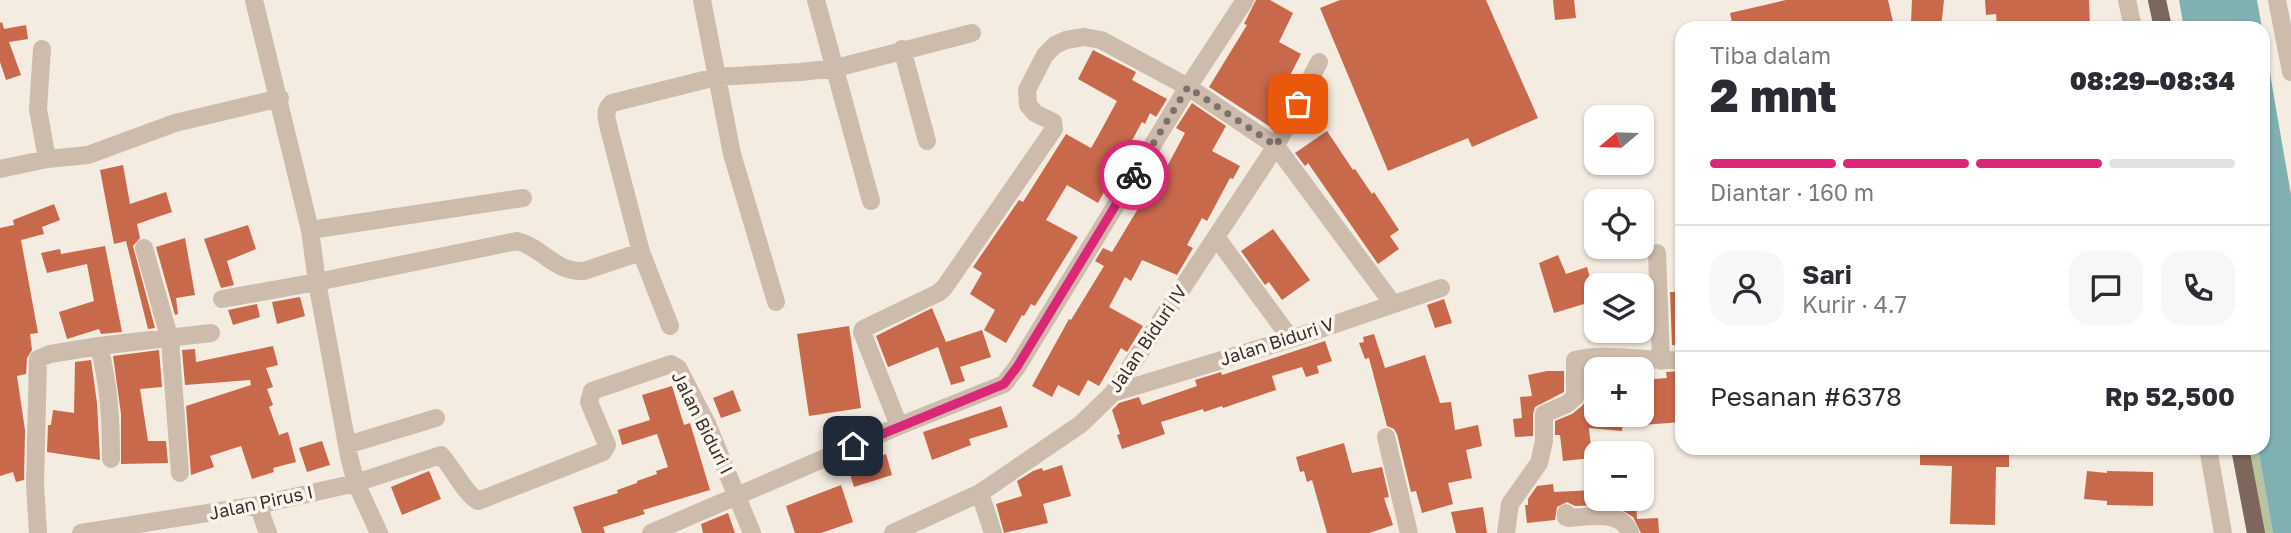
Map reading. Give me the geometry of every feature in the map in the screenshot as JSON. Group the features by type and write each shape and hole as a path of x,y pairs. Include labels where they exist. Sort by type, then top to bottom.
{"main road":[{"path":"2158,0 2162,21"},
{"path":"2241,455 2256,533"}],"street":[{"path":"254,0 310,230 351,464 379,533"},
{"path":"702,0 732,154 776,302"},
{"path":"816,0 871,201"},
{"path":"651,533 899,426 1004,384 1245,0"},
{"path":"2127,0 2132,21"},
{"path":"2277,0 2291,72"},
{"path":"670,326 641,252 609,130 606,113 612,103 716,77 836,68 972,33"},
{"path":"899,426 863,329 938,293 1054,129 1053,122 1035,113 1028,105 1027,90 1045,55 1066,40 1084,37 1101,40 1188,87 1276,146 1393,304"},
{"path":"42,49 38,109 47,159"},
{"path":"902,49 927,141"},
{"name":"Jalan Biduri IV","path":"893,533 980,493 1081,424 1113,393 1276,146 1319,62"},
{"path":"0,169 47,159 88,155 175,123 280,98"},
{"path":"310,230 523,198"},
{"path":"1216,237 1291,339"},
{"path":"222,299 517,241 536,248 547,259 567,271 575,272 641,252"},
{"path":"144,248 170,340 180,473"},
{"path":"1657,253 1661,361"},
{"name":"Jalan Biduri V","path":"1113,393 1291,339 1441,288"},
{"path":"38,533 35,484 38,359 50,354 99,346 170,340 211,333"},
{"path":"99,346 111,410 111,459"},
{"path":"1506,533 1510,504 1539,463 1545,441 1544,414 1567,404 1575,397 1575,360 1589,357 1675,360"},
{"name":"Jalan Biduri I","path":"351,464 440,455 451,466 471,498 478,502 603,452 607,445 589,402 592,391 671,364 678,368 707,424 738,495"},
{"path":"351,464 436,418"},
{"path":"1386,437 1409,533"},
{"path":"2209,455 2223,533"},
{"name":"Jalan Pirus I","path":"81,533 200,525 258,505 351,464"},
{"path":"980,493 993,533"},
{"path":"738,495 752,533"},
{"path":"258,505 268,533"},
{"path":"1566,513 1569,518 1615,518 1626,524 1630,533"}],"green space":[{"path":"2241,455 2259,455 2273,533 2256,533"}],"water":[{"path":"2179,0 2257,0 2261,21 2183,21"},
{"path":"2270,74 2291,195 2291,533 2273,533 2259,455 2270,455"}],"building":[{"path":"1256,0 1270,0 1293,13 1279,42 1301,54 1279,97 1286,101 1272,128 1209,87 1247,25 1244,24"},
{"path":"1340,0 1486,0 1538,118 1472,147 1468,138 1388,171 1320,8"},
{"path":"1553,0 1574,0 1576,18 1555,20"},
{"path":"1786,0 1888,0 1893,21 1732,21 1730,13"},
{"path":"1912,0 1944,0 1942,21 1911,21"},
{"path":"1985,0 2089,0 2090,21 1996,21 1996,14 1986,15"},
{"path":"2,22 4,29 26,25 28,39 9,42 21,75 6,80 0,62"},
{"path":"1093,50 1136,72 1132,80 1167,99 1156,117 1150,113 1145,124 1142,122 1098,203 1067,185 1046,220 1078,237 1035,306 1031,304 1024,316 1022,315 1006,343 984,330 995,310 970,294 982,273 973,267 1019,200 1023,202 1066,134 1091,148 1098,136 1117,101 1078,79"},
{"path":"1192,103 1226,126 1212,151 1240,166 1233,179 1230,178 1207,221 1202,218 1187,245 1193,248 1177,275 1142,260 1131,281 1125,277 1109,307 1143,326 1127,352 1121,348 1099,386 1088,380 1079,396 1058,385 1052,397 1032,386 1069,319 1071,320 1104,266 1095,261 1103,248 1112,252 1160,172 1163,174 1185,133 1176,128"},
{"path":"1327,131 1353,170 1355,169 1372,194 1374,192 1399,230 1390,236 1399,249 1378,264 1308,163 1305,166 1295,153"},
{"path":"123,165 130,204 166,192 172,212 137,224 140,238 133,246 155,328 148,329 126,241 114,244 100,170"},
{"path":"54,204 60,220 42,227 44,234 21,240 38,333 30,334 32,350 27,358 26,374 17,376 25,430 24,480 16,482 13,472 0,476 0,228 14,225 13,220"},
{"path":"248,225 256,249 227,261 234,285 221,288 204,239"},
{"path":"1273,229 1310,280 1282,300 1269,282 1265,285 1241,251"},
{"path":"185,238 195,295 176,298 178,314 175,315 156,247"},
{"path":"105,246 122,332 101,334 99,329 67,339 59,312 94,301 87,264 47,273 41,253 60,249 61,254"},
{"path":"1558,255 1566,274 1587,267 1589,273 1584,273 1584,304 1554,313 1539,263"},
{"path":"1670,292 1675,292 1675,345 1672,345"},
{"path":"300,297 305,316 277,324 272,302"},
{"path":"1444,299 1452,323 1435,328 1427,305"},
{"path":"257,304 260,317 233,325 228,310"},
{"path":"932,308 946,342 982,330 991,357 960,367 965,381 951,385 938,347 888,367 876,336"},
{"path":"849,326 861,408 809,416 797,334"},
{"path":"1374,334 1385,368 1425,355 1440,403 1451,402 1455,430 1478,425 1482,446 1466,450 1472,478 1448,483 1453,504 1422,513 1416,491 1411,492 1397,434 1387,426 1369,358 1365,359 1359,343 1364,342 1363,337"},
{"path":"1325,341 1332,361 1317,366 1319,373 1306,377 1302,367 1272,376 1276,390 1223,408 1222,406 1204,412 1203,409 1161,422 1165,434 1122,449 1112,410 1119,403 1139,397 1142,405 1197,386 1195,380 1221,372 1222,375"},
{"path":"273,346 278,365 266,368 273,387 267,389 273,405 269,407 279,435 288,432 296,462 273,468 274,472 252,479 241,446 210,456 214,467 191,475 186,406 251,385 250,380 185,385 182,350 195,349 196,362"},
{"path":"159,350 162,387 140,389 148,441 166,441 168,463 121,464 121,414 113,356"},
{"path":"91,360 97,403 100,460 47,452 48,425 51,425 53,410 74,413 75,362"},
{"path":"1564,371 1564,392 1535,407 1533,436 1515,437 1513,419 1522,418 1520,397 1532,396 1528,375"},
{"path":"1675,371 1675,423 1654,424 1654,379 1667,378 1666,372"},
{"path":"672,386 684,425 690,423 710,490 643,510 645,514 603,527 605,533 582,533 573,507 618,493 617,490 668,467 657,434 622,445 618,430 650,420 642,395"},
{"path":"733,390 741,411 721,418 713,398"},
{"path":"1584,403 1584,427 1622,427 1622,431 1589,428 1590,441 1584,441 1584,459 1563,461 1560,435 1555,435 1555,421 1572,414"},
{"path":"1001,406 1008,427 969,439 971,445 932,460 923,432"},
{"path":"322,441 330,465 307,472 299,448"},
{"path":"1344,443 1352,473 1382,467 1389,497 1384,498 1393,525 1369,533 1327,533 1312,480 1307,482 1304,471 1300,472 1296,457"},
{"path":"886,454 892,475 854,487 848,468"},
{"path":"1920,455 2009,455 2009,467 1996,467 1995,525 1950,524 1952,466 1920,465"},
{"path":"1062,465 1071,496 1043,504 1048,523 1004,533 996,504 1022,496 1017,481 1033,471"},
{"path":"429,471 441,499 402,515 391,487"},
{"path":"2087,471 2153,472 2153,506 2107,505 2107,501 2084,499"},
{"path":"1553,484 1554,492 1584,491 1584,506 1575,506 1567,502 1557,507 1555,520 1527,523 1525,505 1528,505 1528,499 1537,486"},
{"path":"841,485 853,522 821,533 795,533 786,506"},
{"path":"1483,507 1487,533 1456,533 1451,512"},
{"path":"1623,511 1637,511 1637,519 1658,518 1659,533 1641,533 1633,517"},
{"path":"728,513 735,533 703,533 701,524"}],"way so far":[{"path":"1134,175 1188,87 1276,146 1298,104"}],"route":[{"path":"853,446 1004,384 1134,175"}]}
